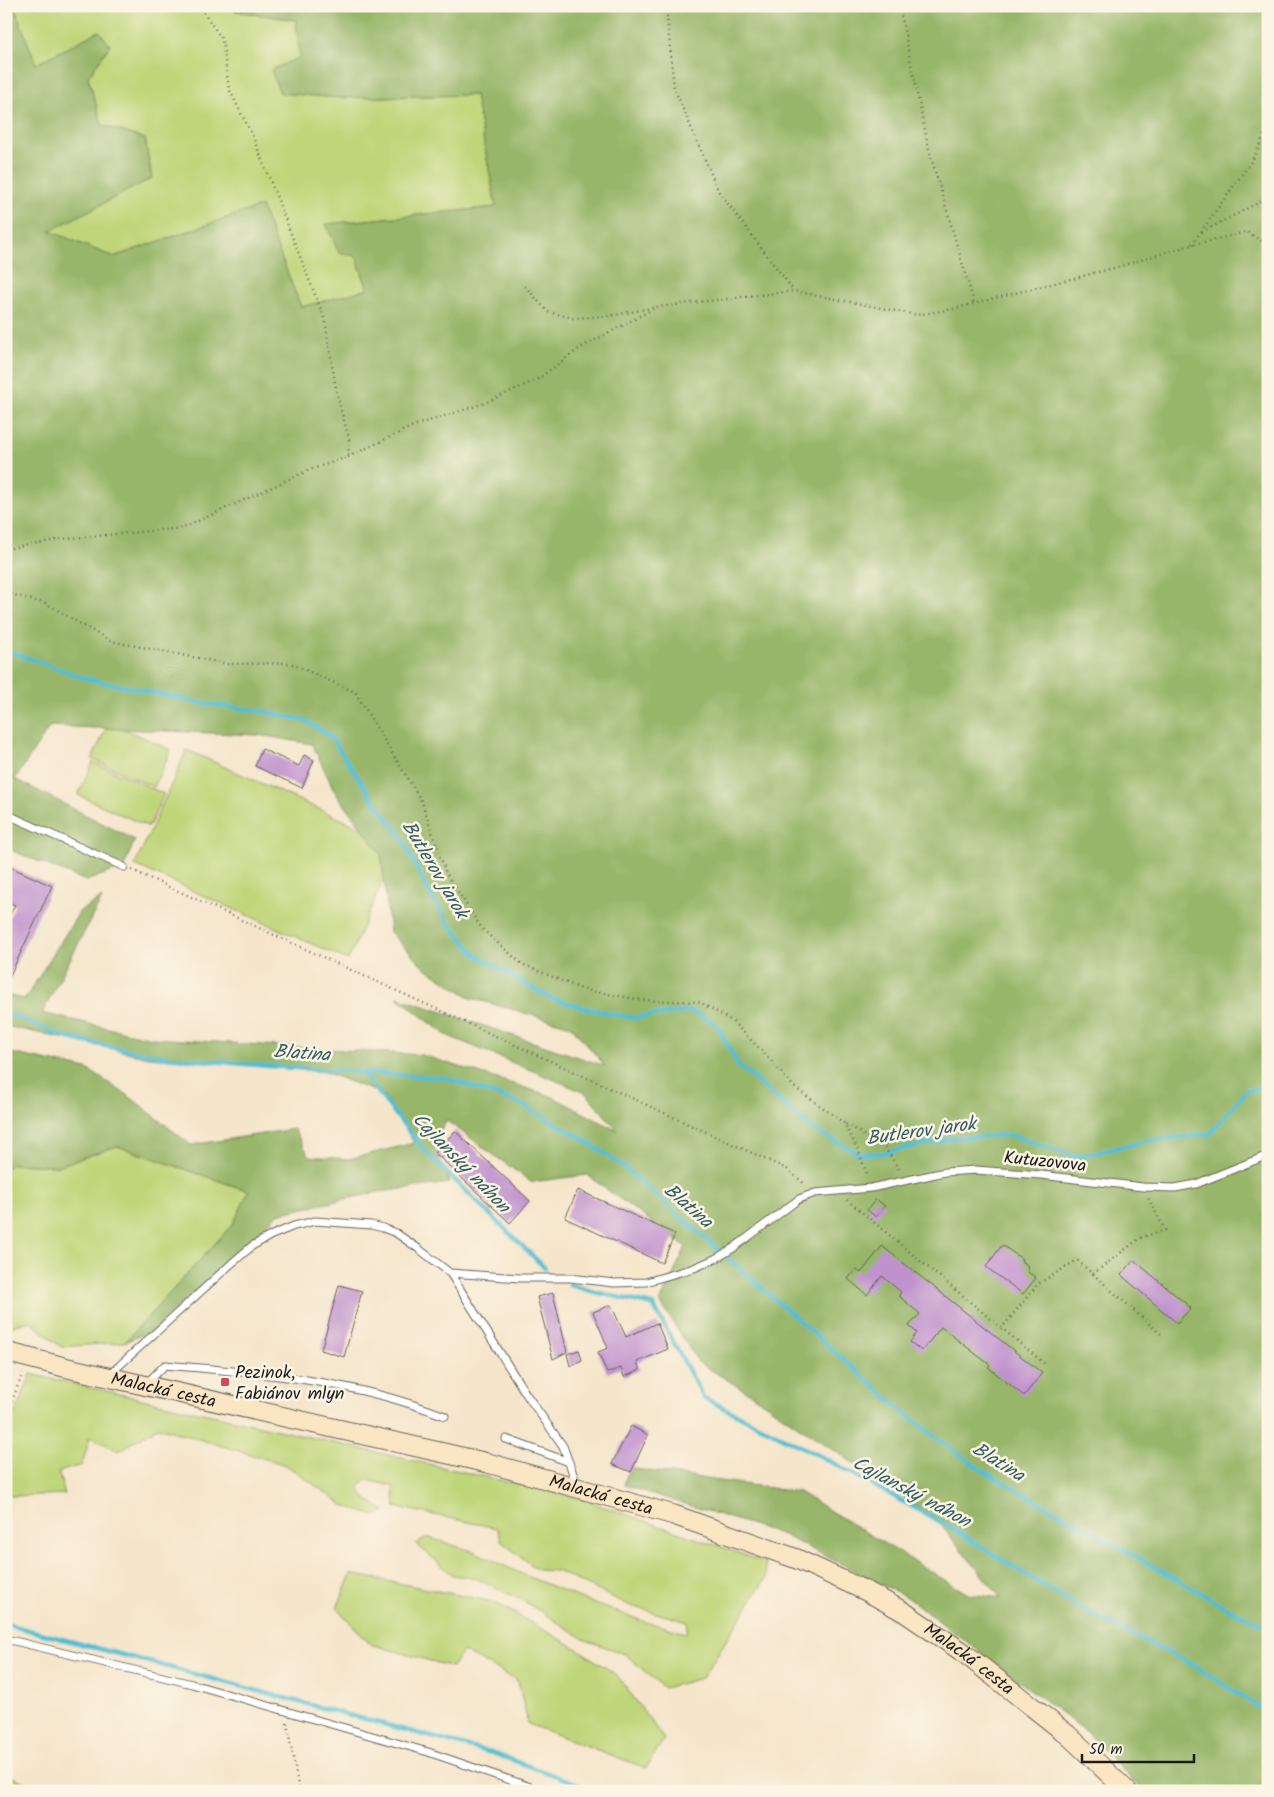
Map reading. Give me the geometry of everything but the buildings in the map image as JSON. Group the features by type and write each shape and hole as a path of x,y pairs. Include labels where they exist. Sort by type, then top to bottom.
{"main road":[{"name":"Malacká cesta","path":"6,1352 144,1386 429,1449 578,1487 674,1515 797,1559 868,1592 904,1612 971,1658 1068,1735 1127,1791"}],"lane":[{"path":"6,814 124,867"},
{"name":"Kutuzovova","path":"450,1272 486,1276 570,1278 630,1283 646,1282 694,1268 717,1258 735,1247 799,1199 815,1193 871,1188 945,1172 976,1170 1042,1175 1143,1188 1175,1188 1196,1184 1268,1155"},
{"path":"107,1377 252,1246 272,1235 294,1226 315,1221 353,1223 383,1228 419,1248 450,1272 526,1394 563,1446 578,1487"},
{"path":"144,1386 165,1365 264,1373 345,1385 413,1404 445,1416"},
{"path":"506,1440 569,1462"},
{"path":"6,1639 192,1684 428,1752 542,1791"}],"path":[{"path":"199,6 222,39 229,89 253,137 324,320 336,395 349,439 348,457"},
{"path":"666,6 674,88 719,192 794,291"},
{"path":"899,6 928,150 974,303"},
{"path":"1191,245 1255,156 1268,125"},
{"path":"1191,245 1203,231 1258,203 1268,195"},
{"path":"525,286 548,312 573,318 609,316 657,307 794,291 917,315 953,309 1114,268 1191,245 1247,232 1268,245"},
{"path":"6,549 62,539 184,528 309,470 348,457 413,426 485,403 538,378 580,348 657,307"},
{"path":"6,593 45,603 110,641 228,664 290,663 355,692 422,802 446,873 482,929 522,964 580,989 641,1000 700,1002 732,1021 794,1087 844,1123 885,1148 906,1180"},
{"path":"124,867 787,1169 815,1193"},
{"path":"844,1123 862,1158 871,1188"},
{"path":"1093,1274 1140,1238 1164,1230 1143,1188"},
{"path":"835,1190 1045,1364"},
{"path":"1001,1329 1038,1284 1077,1260 1163,1336"},
{"path":"6,1415 28,1358"},
{"path":"285,1711 299,1791"}],"green space":[{"path":"6,6 14,6 36,64 99,31 110,45 88,77 102,125 145,139 152,178 50,231 113,257 261,206 301,307 368,289 356,256 339,253 326,224 496,207 475,95 337,98 280,93 271,70 300,57 296,20 235,11 232,6 1268,6 1268,1791 1143,1791 1084,1730 907,1597 781,1534 624,1485 629,1468 799,1492 968,1594 1001,1598 935,1518 749,1393 698,1362 660,1302 686,1247 587,1175 531,1182 447,1121 432,1142 450,1183 378,1192 278,1214 153,1330 125,1342 233,1224 249,1191 117,1146 58,1166 11,1164 6,1169 6,1052 87,1069 130,1097 191,1145 294,1129 309,1156 349,1159 414,1143 384,1095 325,1072 149,1057 6,1026 6,995 25,999 80,911 102,898 42,1013 152,1038 422,1055 551,1096 618,1131 586,1093 446,1035 397,997 605,1066 571,1026 471,998 424,967 390,932 381,854 335,792 312,744 258,735 50,726 15,779 135,840 124,867 86,881 6,848"},
{"path":"14,6 232,6 235,11 296,20 300,57 337,98 475,95 496,207 327,224 339,252 356,256 368,290 301,307 261,207 113,257 49,231 152,178 145,139 102,125 88,77 110,45 99,31 36,65"},
{"path":"109,722 171,750 154,787 92,759"},
{"path":"187,750 399,845 348,960 135,865"},
{"path":"93,762 164,794 149,827 78,795"},
{"path":"117,1146 249,1191 233,1224 125,1342 61,1347 30,1321 6,1328 6,1169 10,1164 58,1166"},
{"path":"31,1374 578,1498 765,1562 766,1578 702,1678 664,1688 625,1654 586,1640 527,1603 477,1579 453,1575 416,1544 427,1537 475,1552 597,1605 643,1621 686,1633 688,1622 631,1606 557,1571 538,1570 502,1542 497,1528 395,1507 393,1486 366,1480 358,1488 367,1500 385,1511 375,1516 343,1505 286,1465 158,1427 119,1451 90,1437 82,1465 58,1472 65,1494 12,1496 6,1491 6,1428 17,1408"},
{"path":"351,1574 494,1602 576,1648 617,1675 664,1739 646,1768 528,1724 518,1681 463,1651 452,1667 370,1644 337,1608"},
{"path":"6,1774 45,1791 6,1791"}],"waterway":[{"name":"Butlerov jarok","path":"6,650 84,678 207,704 261,711 304,720 330,736 372,798 403,839 427,889 447,921 475,954 550,998 632,1018 691,1011 717,1024 738,1065 811,1128 860,1154 884,1153 954,1138 1011,1135 1076,1157 1147,1141 1210,1134 1246,1091 1268,1086"},
{"name":"Blatina","path":"6,1012 56,1034 85,1042 166,1057 446,1078 519,1103 585,1140 625,1168 900,1409 980,1469 1229,1609 1268,1627"},
{"name":"Cajlanský náhon","path":"362,1072 424,1150 545,1268"},
{"name":"Cajlanský náhon","path":"570,1285 653,1305 704,1398 820,1456 948,1526 1075,1605 1193,1665 1268,1713"},
{"path":"6,1624 492,1753 573,1782 588,1791"}],"place":[{"name":"Pezinok, Fabiánov mlyn","path":"225,1382"}]}
